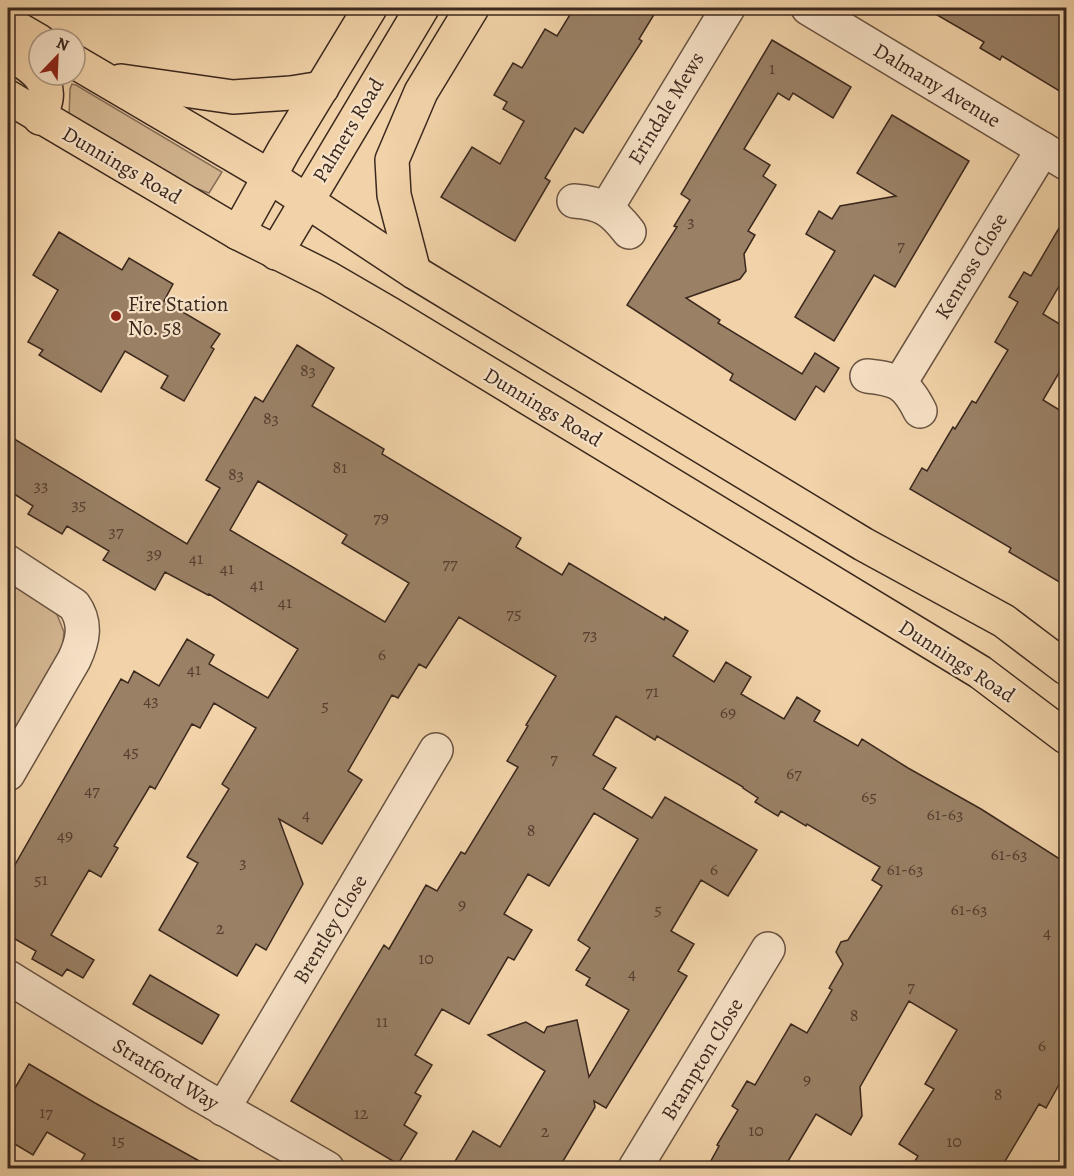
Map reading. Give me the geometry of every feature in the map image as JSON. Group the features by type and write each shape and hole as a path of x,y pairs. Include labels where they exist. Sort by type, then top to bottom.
{"main road":[{"path":"238,233 269,176 370,8"},
{"name":"Palmers Road","path":"276,254 422,8"},
{"path":"414,272 394,195 392,160 421,92 472,8"},
{"path":"8,23 27,34"},
{"path":"8,52 33,68 45,83 47,98 40,118"},
{"path":"87,69 269,176 414,272 863,544 1004,621 1066,668"},
{"path":"104,79 233,96 291,93 322,88"},
{"name":"Dunnings Road","path":"8,97 238,233 328,278 970,666 1066,737"}],"street":[{"name":"Erindale Mews","path":"606,209 728,8"},
{"name":"Dalmany Avenue","path":"808,8 1055,156"},
{"name":"Kenross Close","path":"900,383 1055,156"},
{"path":"574,201 597,204 606,209 614,214 629,232"},
{"path":"867,376 887,378 900,383 908,390 920,411"},
{"path":"8,562 74,605 79,612 83,631 80,648 74,660 8,774"},
{"name":"Brentley Close","path":"223,1109 436,750"},
{"name":"Brampton Close","path":"635,1168 768,949"},
{"name":"Stratford Way","path":"8,976 223,1109 327,1168"}],"shaded area":[{"path":"79,87 222,172 209,193 182,183 69,117 70,89"},
{"path":"8,577 56,612 64,632 62,654 8,748"}],"building":[{"path":"574,8 658,8 639,39 642,41 583,133 575,128 545,178 550,181 515,241 441,197 472,147 500,164 524,121 503,109 507,102 494,95 513,63 522,68 545,29 557,36"},
{"path":"925,8 1050,8 1066,17 1066,95 1002,56 1000,60 980,48 984,42"},
{"path":"772,40 851,87 833,118 793,93 789,100 778,93 744,149 770,165 763,176 776,185 748,231 755,235 744,254 746,271 740,279 686,298 720,320 718,323 802,374 815,353 839,368 824,392 816,386 795,420 730,380 733,374 627,305 677,227 674,226 690,200 681,194"},
{"path":"892,115 969,161 895,287 874,275 834,341 795,317 835,251 806,234 819,211 832,219 840,206 896,196 857,173"},
{"path":"1066,216 1066,274 1043,314 1066,328 1066,361 1043,400 1066,414 1066,586 1009,552 1011,548 910,489 922,468 927,471 953,427 955,429 972,401 976,403 1008,350 995,342 1018,302 1009,297 1024,272 1031,276"},
{"name":"Fire Station No. 58","path":"59,232 122,270 129,258 173,284 164,301 220,334 211,347 214,349 184,401 161,388 168,376 125,351 101,392 39,355 43,350 28,342 58,290 33,275"},
{"path":"297,345 334,368 312,406 384,449 382,454 521,538 516,547 562,575 569,563 664,620 665,617 688,631 673,656 714,682 726,662 751,677 741,694 784,719 797,697 820,711 814,721 858,746 862,739 981,809 1066,863 1066,1072 1046,1108 1039,1104 1001,1168 911,1168 918,1156 899,1144 934,1089 925,1084 957,1030 909,1001 860,1087 862,1116 851,1135 816,1114 784,1168 707,1168 719,1146 717,1145 738,1110 732,1106 747,1081 755,1085 791,1024 807,1033 832,990 829,988 843,964 836,952 841,942 848,940 882,886 872,880 880,867 781,811 778,816 755,802 758,798 743,787 657,736 655,740 616,716 593,755 616,768 603,789 652,818 665,797 757,850 728,896 701,880 671,931 694,944 678,971 687,976 606,1108 594,1101 595,1107 559,1168 451,1168 473,1131 500,1147 545,1071 488,1035 526,1022 544,1033 547,1027 577,1020 589,1077 629,1010 586,985 590,978 576,970 590,948 578,940 638,839 594,813 549,886 528,874 504,914 532,930 514,960 508,957 469,1024 442,1009 415,1055 432,1065 415,1093 421,1096 404,1125 417,1133 398,1164 291,1101 384,945 389,949 426,885 437,891 461,852 465,854 518,767 507,761 556,676 459,617 426,668 419,664 398,698 392,695 348,771 362,780 322,844 279,819 303,884 266,950 256,944 237,976 159,930 198,863 187,857 229,789 222,784 256,728 214,703 200,728 192,724 155,789 150,786 114,846 118,848 101,877 89,870 51,935 94,960 83,978 67,969 62,976 32,959 36,951 8,935 8,877 121,679 128,683 134,671 159,686 187,639 214,655 209,664 268,698 298,649 209,594 165,572 155,590 103,560 109,551 67,526 62,534 28,514 33,506 8,490 8,435 187,544 220,488 206,480 255,397 263,402","holes":["258,481 347,535 342,543 409,583 385,622 230,530"]},
{"path":"150,975 219,1015 202,1044 133,1004"},
{"path":"29,1064 212,1168 77,1168 85,1154 47,1132 33,1155 8,1140 8,1100"}],"place":[{"name":"Fire Station No. 58","path":"116,316"}]}
